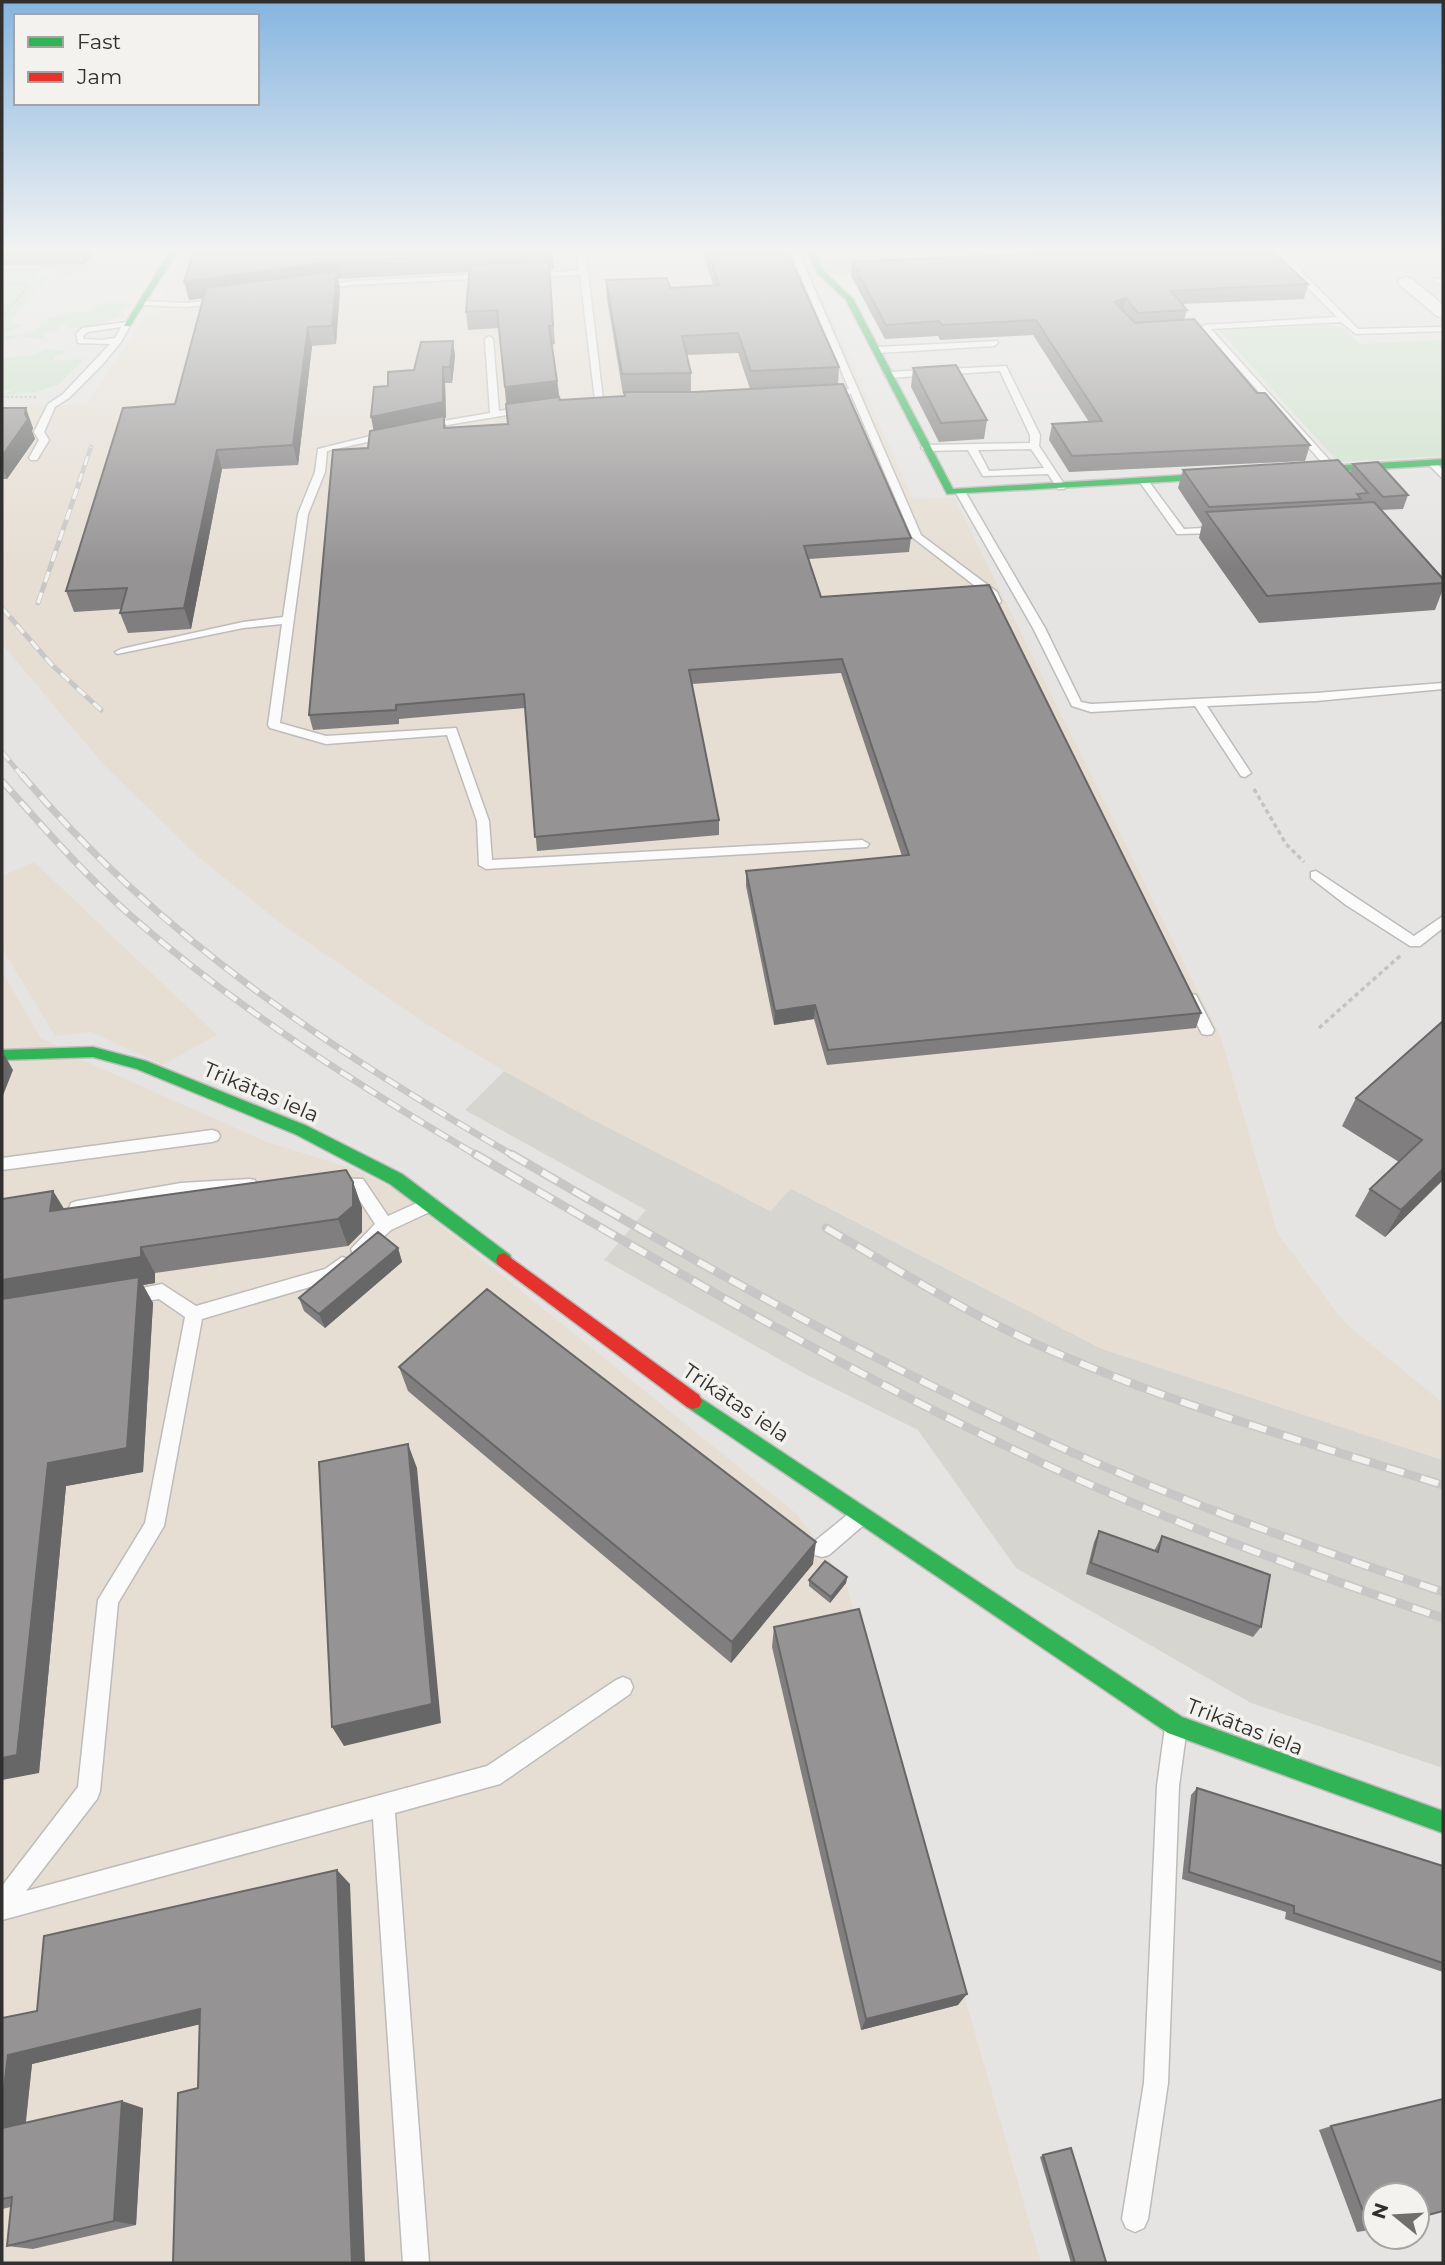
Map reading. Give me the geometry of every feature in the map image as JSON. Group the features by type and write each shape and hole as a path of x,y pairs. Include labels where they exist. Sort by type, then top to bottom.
{"street":[{"path":"881,357 950,492 1252,474"},
{"path":"1279,472 1437,462"},
{"name":"Trikātas iela","path":"2,1055 93,1052 141,1065 301,1130 396,1179 687,1397 1176,1725 1443,1822"}],"lane":[{"path":"34,458 44,440 39,432 51,406 66,396 102,357"},
{"path":"490,357 495,413"},
{"path":"593,357 598,400"},
{"path":"841,357 917,537 993,594 999,607"},
{"path":"1232,357 1350,488"},
{"path":"888,375 1003,368 1035,435 1034,446 1061,486"},
{"path":"817,393 856,391"},
{"path":"586,401 611,400"},
{"path":"418,429 534,408"},
{"path":"405,431 323,449 320,472 303,514 274,725 326,740 452,731 483,821 486,865 862,844"},
{"path":"926,448 1034,446"},
{"path":"972,448 986,474 1050,471"},
{"path":"1437,462 1443,476"},
{"path":"1144,481 1181,532 1235,529"},
{"path":"961,493 1039,628 1076,704 1091,708 1199,703 1443,686"},
{"path":"121,652 243,625 288,620"},
{"path":"1199,703 1245,773"},
{"path":"1316,875 1351,902 1415,943 1443,921"},
{"path":"1188,993 1206,1030"},
{"path":"2,1164 212,1136"},
{"path":"66,1210 181,1189 271,1184"},
{"path":"320,1184 357,1184 385,1225"},
{"path":"194,1314 331,1274 385,1225 430,1204"},
{"path":"108,1300 162,1292 194,1314"},
{"path":"2,1906 89,1791 108,1600 154,1526 194,1314"},
{"path":"822,1548 863,1513"},
{"path":"2,1906 492,1776 623,1687"},
{"path":"1135,2219 1156,2083 1168,1786 1176,1725"},
{"path":"383,1805 416,2263"}],"path":[{"path":"1245,773 1286,844 1316,875"},
{"path":"1319,1028 1415,943"}],"shaded area":[{"path":"118,357 849,357 913,499 954,497 1221,1038 1278,1234 1344,1322 1443,1403 1443,1460 1102,1349 791,1188 771,1211 591,1119 504,1071 423,1022 283,925 197,856 103,764 2,644 2,406 86,405"},
{"path":"34,862 217,1035 163,1065 91,1032 55,1036 2,948 2,876"},
{"path":"2,971 40,1037 87,1062 267,1142 354,1169 397,1190 798,1515 846,1583 1041,2263 2,2263"},
{"path":"504,1071 770,1211 790,1188 1102,1349 1443,1460 1443,1768 1251,1703 1016,1568 918,1430 807,1375 604,1260 646,1210 465,1110"}],"green space":[{"path":"13,357 54,357 54,361 85,359 59,384 36,392 2,395 19,387 2,392 2,360"},
{"path":"1243,357 1443,357 1443,456 1338,462"}],"building":[{"path":"188,357 304,357 293,445 217,450 184,608 120,613 127,588 66,591 123,408 175,404"},
{"path":"417,357 451,357 450,367 443,367 443,402 371,417 374,387 388,386 388,372 414,370"},
{"path":"502,357 553,357 557,381 505,387"},
{"path":"619,357 687,357 691,373 622,374"},
{"path":"746,357 834,357 839,367 751,371"},
{"path":"1060,357 1226,357 1257,393 1265,393 1310,445 1072,456 1052,424 1102,421"},
{"path":"956,365 987,420 941,423 913,368"},
{"path":"843,384 911,538 804,546 821,597 989,585 1201,1013 828,1050 815,1005 775,1011 746,871 909,855 842,659 689,670 719,820 535,837 524,694 396,705 396,710 309,715 333,450 368,448 370,431 444,416 444,428 508,424 506,404 559,397 560,400 625,396 624,392 694,392"},
{"path":"2,408 26,408 28,419 2,456"},
{"path":"1338,460 1368,493 1357,494 1361,499 1209,507 1183,470"},
{"path":"1378,462 1408,495 1383,497 1353,464"},
{"path":"1374,502 1443,579 1443,583 1267,596 1206,512"},
{"path":"1443,1021 1443,1169 1401,1210 1370,1189 1422,1140 1356,1098"},
{"path":"346,1170 353,1182 353,1206 338,1219 141,1247 141,1257 2,1280 2,1199 53,1191 50,1211"},
{"path":"378,1232 398,1248 319,1314 299,1298"},
{"path":"139,1277 127,1448 48,1463 17,1755 2,1758 2,1299"},
{"path":"487,1289 816,1542 732,1642 399,1367"},
{"path":"408,1444 432,1704 332,1727 319,1462"},
{"path":"1099,1531 1158,1552 1162,1536 1270,1575 1261,1627 1091,1563"},
{"path":"825,1561 847,1577 831,1597 809,1580"},
{"path":"859,1609 967,1994 866,2019 774,1627"},
{"path":"1197,1788 1443,1866 1443,1963 1294,1913 1294,1906 1189,1872"},
{"path":"337,1870 352,2263 173,2263 178,2093 198,2088 200,2009 8,2055 2,2104 2,2018 37,2011 44,1936"},
{"path":"1443,2099 1443,2211 1431,2214 1431,2181 1361,2181 1361,2206 1331,2126"},
{"path":"122,2101 114,2221 7,2246 12,2197 2,2199 2,2128"},
{"path":"1071,2148 1106,2262 1075,2263 1043,2155"}],"railway":[{"path":"79,482 91,447"},
{"path":"38,603 80,480"},
{"path":"2,608 52,665 101,710"},
{"path":"2,752 23,777"},
{"path":"22,775 76,834 132,889 190,940 314,1031 514,1156"},
{"path":"2,781 96,883 170,949 298,1043 478,1156"},
{"path":"475,1154 765,1321 988,1438 1111,1494 1205,1532 1443,1618"},
{"path":"511,1154 764,1298 1023,1430 1126,1476 1231,1517 1443,1592"},
{"path":"826,1228 982,1318 1085,1365 1186,1403 1443,1485"}],"traffic: fast":[{"path":"879,357 950,492 1232,475"},
{"path":"1295,471 1443,462"},
{"path":"2,1055 93,1052 141,1065 301,1130 396,1179 504,1260"},
{"path":"693,1401 1176,1725 1443,1822"}],"traffic: jam":[{"path":"504,1260 693,1401"}]}
